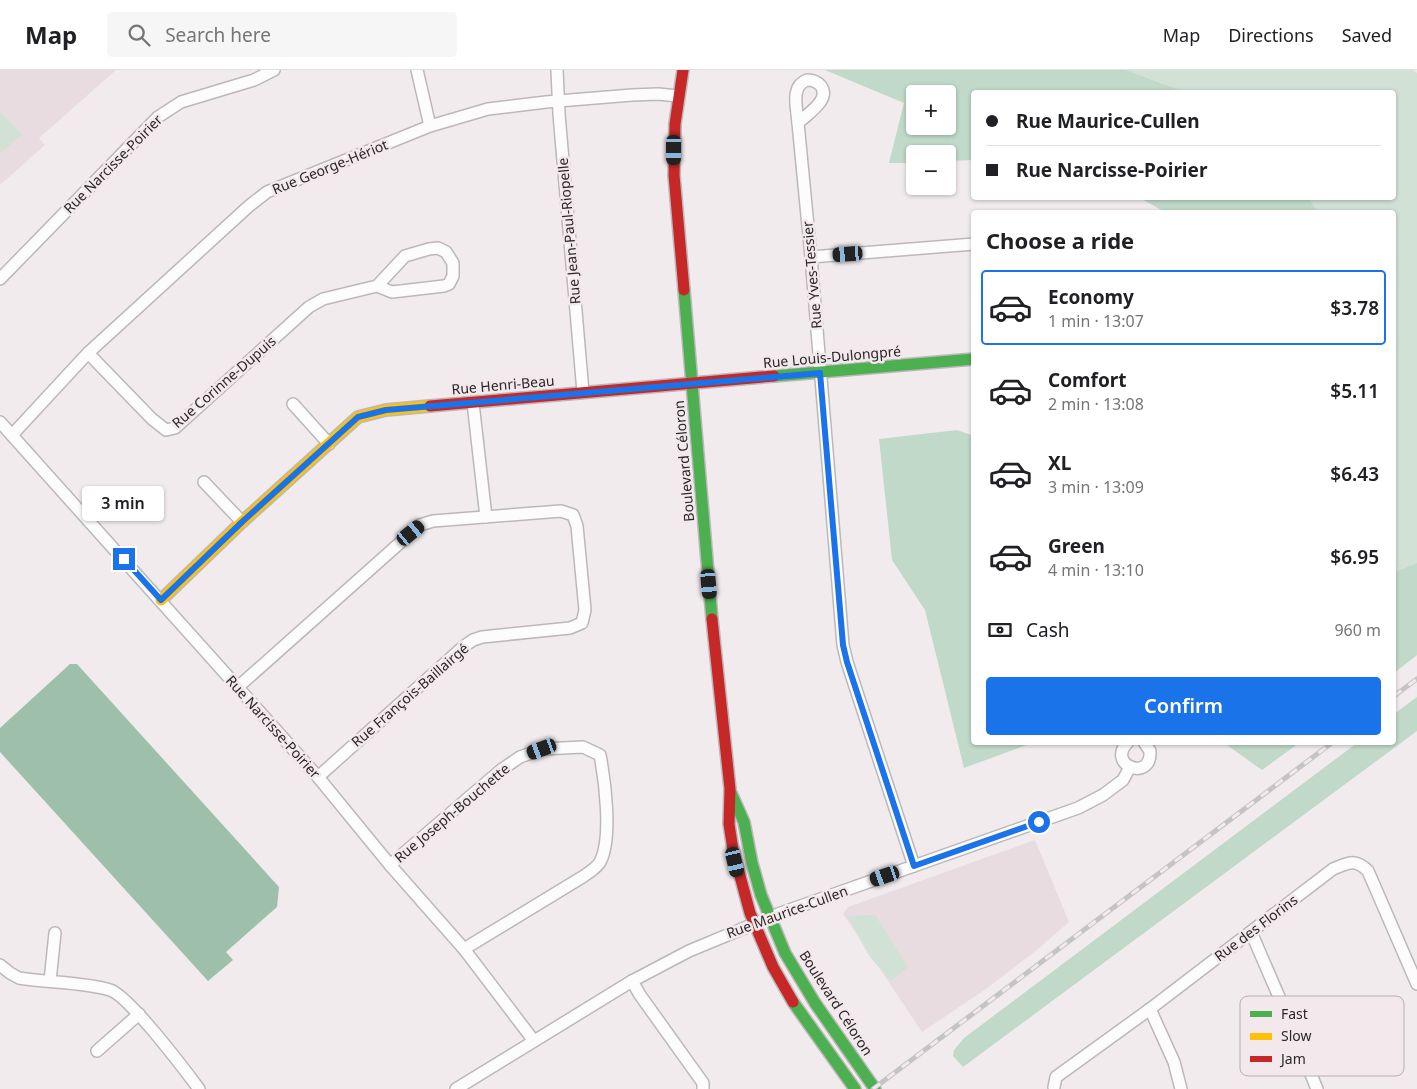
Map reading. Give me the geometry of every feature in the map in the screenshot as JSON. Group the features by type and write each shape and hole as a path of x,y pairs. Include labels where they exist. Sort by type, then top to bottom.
{"street":[{"name":"Rue Narcisse-Poirier","path":"0,280 158,117 181,102 254,80 274,70"},
{"path":"416,70 430,126"},
{"name":"Rue Jean-Paul-Riopelle","path":"557,70 583,392"},
{"name":"Boulevard Céloron","path":"683,70 674,136 674,175 715,658 730,789 729,824 733,850 741,884 754,924 768,956 786,990 855,1089"},
{"name":"Rue George-Hériot","path":"12,435 88,353 249,206 267,192 430,126 488,109 559,101 658,94 678,96"},
{"name":"Rue Yves-Tessier","path":"798,123 843,645 914,866"},
{"path":"811,257 971,244"},
{"name":"Rue Corinne-Dupuis","path":"88,353 152,419 166,430 175,428 309,307 323,299 377,286 405,256 418,252 438,248 446,252 453,263 453,276 449,284 444,286 392,292 377,286"},
{"name":"Rue Louis-Dulongpré","path":"692,383 971,360"},
{"name":"Rue Henri-Beau","path":"161,600 242,522 358,417 386,410 692,383"},
{"path":"474,402 486,517"},
{"path":"293,404 329,444"},
{"name":"Rue Narcisse-Poirier","path":"0,422 318,776 390,865 464,950 534,1041"},
{"path":"204,482 242,522"},
{"name":"Rue François-Baillairgé","path":"238,687 420,525 433,521 561,511 573,515 577,526 585,610 582,623 570,628 482,637 473,640 318,776"},
{"path":"1126,745 1123,748 1122,757 1126,765 1130,767"},
{"name":"Rue Maurice-Cullen","path":"456,1089 632,981 689,951 770,917 1078,808 1103,795 1123,780 1130,767 1143,767 1149,760 1150,751 1146,745"},
{"name":"Rue Joseph-Bouchette","path":"390,865 501,770 520,757 542,749 583,747 600,755 604,774 607,842 601,862 584,876 464,950"},
{"name":"Boulevard Céloron","path":"730,789 744,822 755,874 785,953 801,981 875,1089"},
{"name":"Rue des Florins","path":"1054,1088 1056,1077 1150,1009 1333,869 1349,863 1361,864 1368,871 1417,984"},
{"path":"1251,932 1279,996"},
{"path":"50,982 55,933"},
{"path":"0,965 16,976 103,988 115,992 124,998 139,1014 199,1089"},
{"path":"632,981 703,1083 703,1089"},
{"path":"1150,1009 1174,1062 1181,1089"},
{"path":"97,1051 139,1014"},
{"path":"1312,1076 1317,1089"}],"shaded area":[{"path":"0,70 116,70 39,138 45,145 0,185"},
{"path":"825,70 1126,70 1180,90 971,90 971,160 956,161 956,145 906,145 906,163 889,163 904,103"},
{"path":"1126,70 1413,70 1417,73 1417,563 1396,571 1396,210 1317,210 1310,200 1396,200 1396,90 1180,90"},
{"path":"0,112 22,134 0,154"},
{"path":"1144,200 1310,200 1317,210 1161,210"},
{"path":"957,430 971,435 971,745 1027,745 964,768 925,610 892,560 879,439"},
{"path":"1417,563 1417,655 1396,671 1396,571"},
{"path":"70,664 77,664 279,887 277,907 226,952 233,960 208,981 0,752 0,728"},
{"path":"1417,697 1417,731 963,1067 953,1056 954,1050 964,1038 1354,745 1396,745 1396,713"},
{"path":"1227,745 1296,745 1262,770"},
{"path":"1035,840 1069,922 1038,949 986,989 922,1032 843,914 848,907"},
{"path":"875,915 908,967 891,981 870,957 847,916"}],"railway":[{"path":"1396,695 1417,679"},
{"path":"873,1089 1329,745"}],"traffic: fast":[{"path":"684,290 712,619"},
{"path":"774,376 971,359"},
{"path":"731,793 744,822 752,863 761,895 785,953 815,1003 875,1089"},
{"path":"793,1002 855,1089"}],"traffic: slow":[{"path":"161,600 242,522 358,417 386,410 430,406"}],"traffic: jam":[{"path":"683,70 675,124 674,175 684,290"},
{"path":"430,406 774,376"},
{"path":"712,619 730,789 729,824 733,850 750,913 773,967 793,1002"}],"route":[{"path":"124,559 161,600 242,522 358,417 386,410 820,373 843,645 914,866 1039,822"}]}
